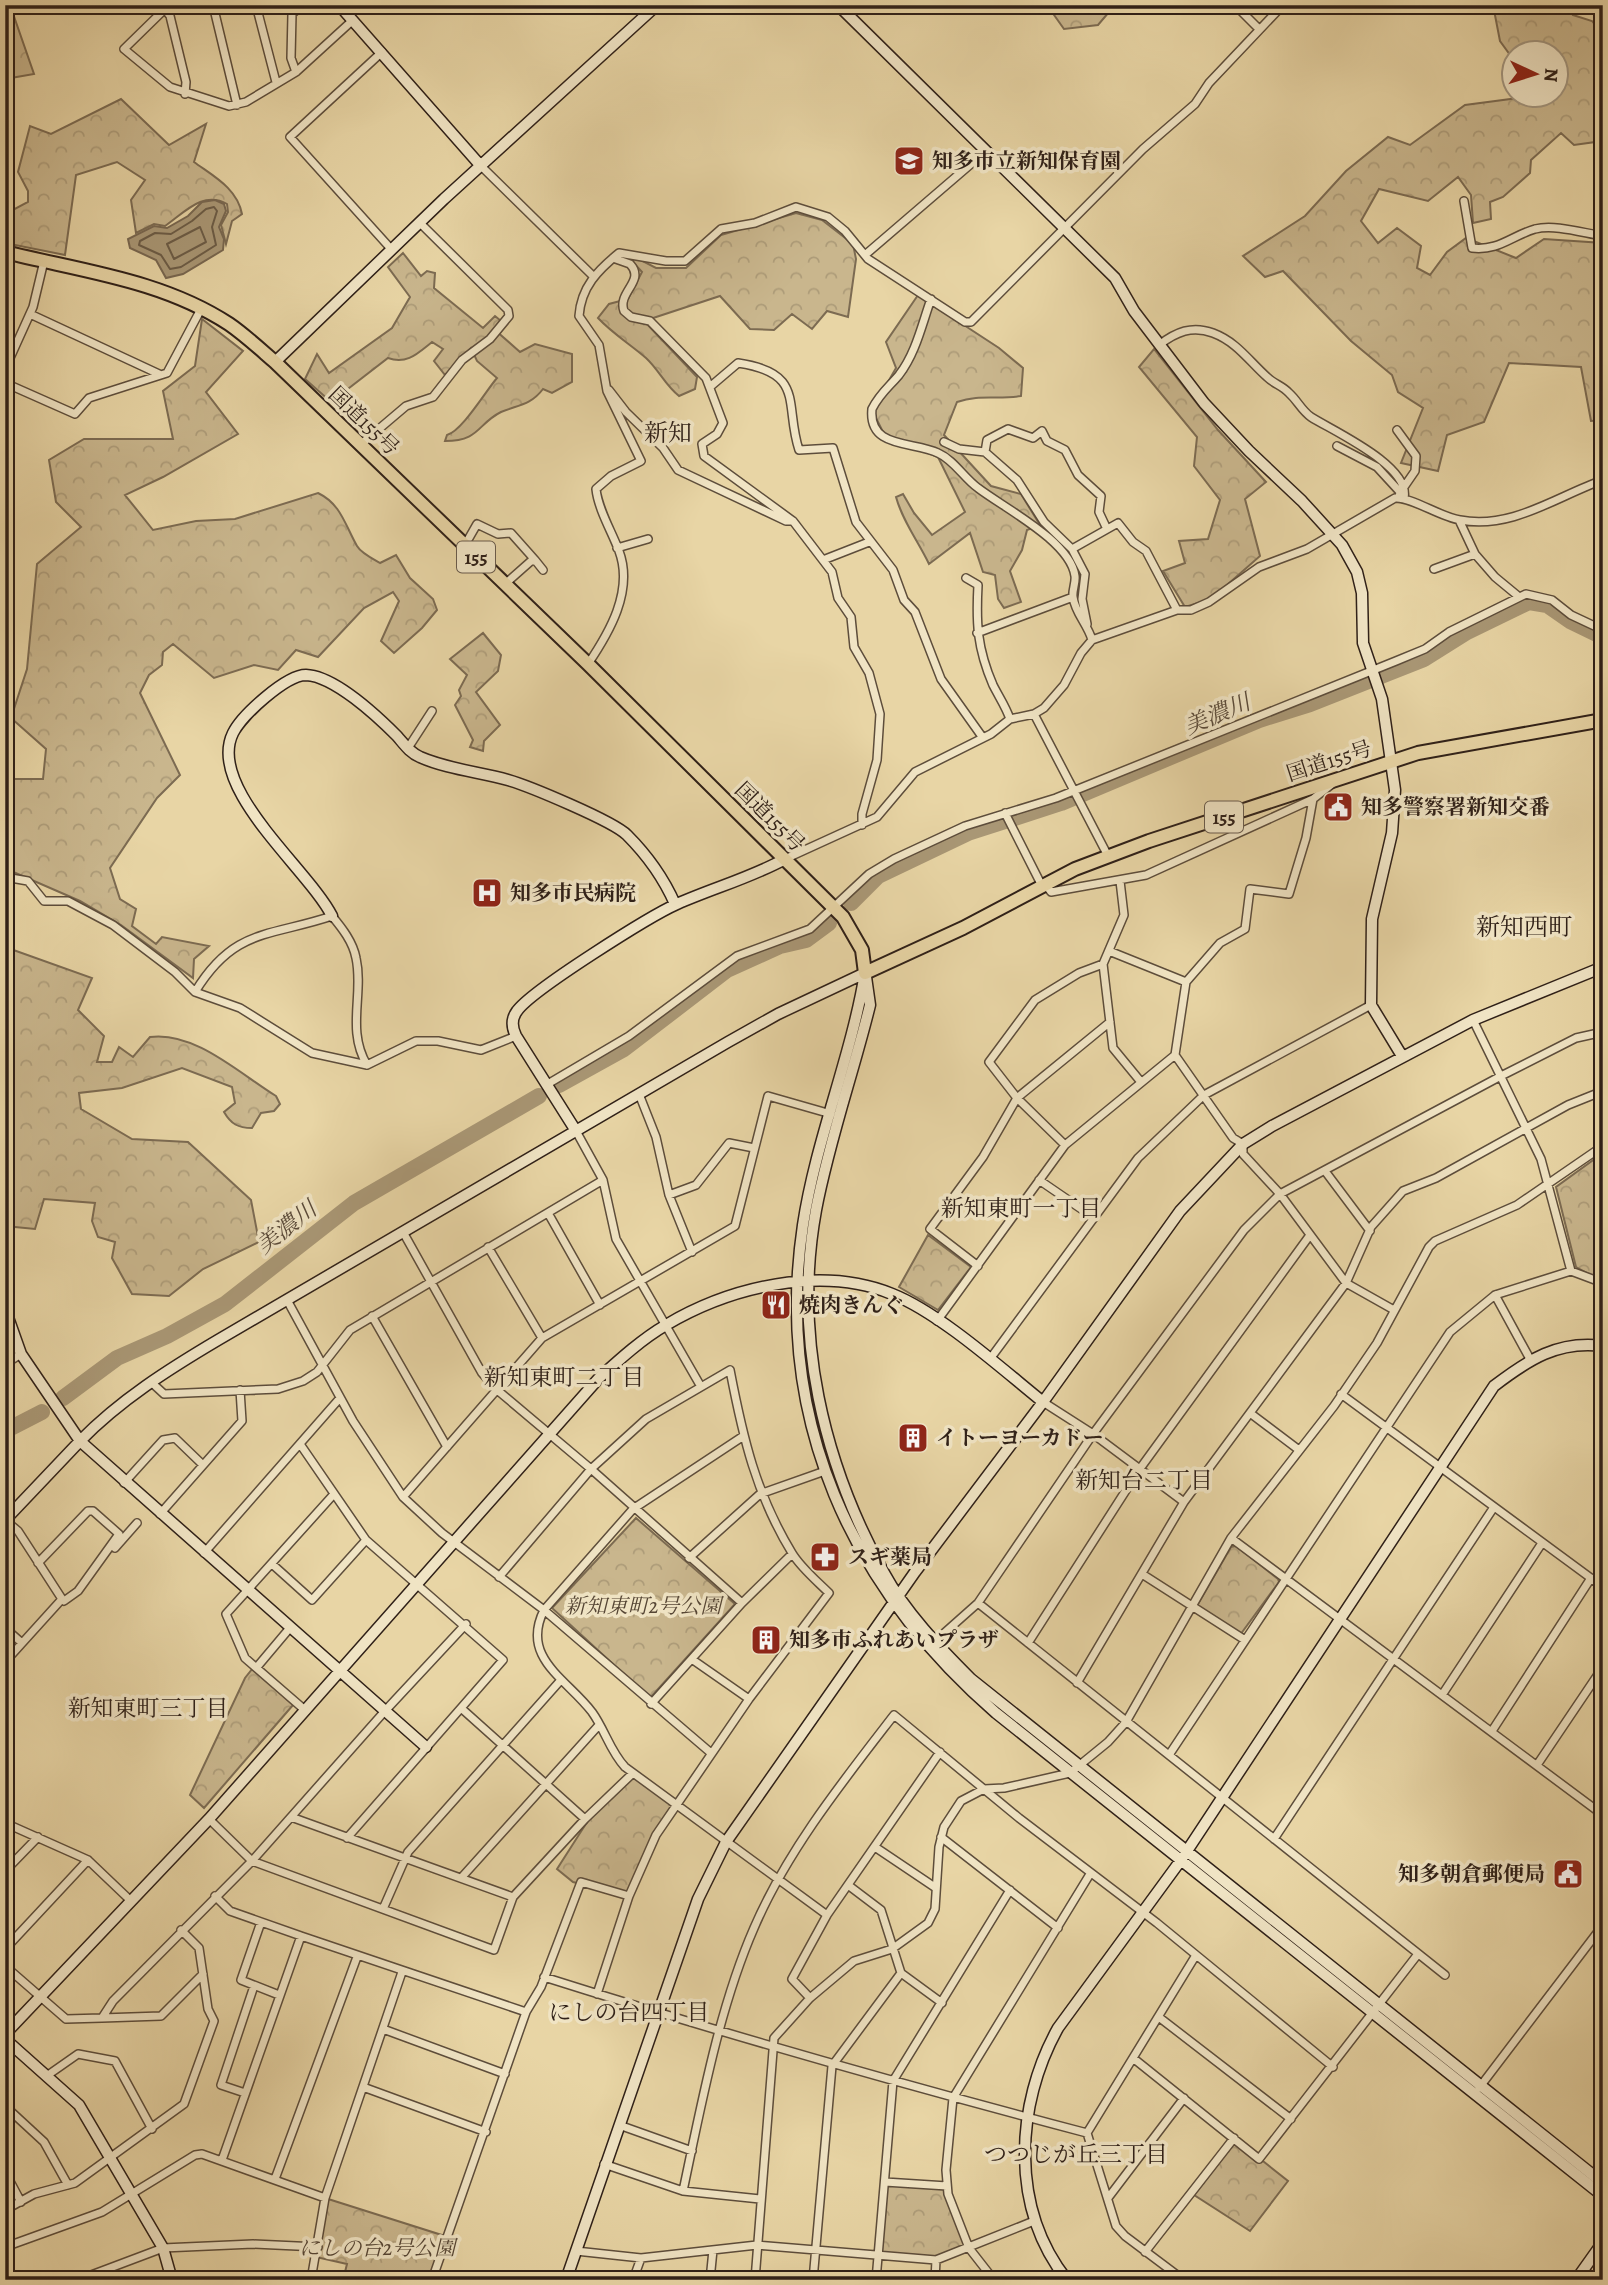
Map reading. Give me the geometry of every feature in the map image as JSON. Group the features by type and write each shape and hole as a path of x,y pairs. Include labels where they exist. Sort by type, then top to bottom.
{"highway":[{"name":"国道155号","path":"5,252 144,285 201,309 230,325 275,362 588,664 833,907 857,937 865,973 1108,856 1341,777 1446,746 1603,720"}],"street":[{"path":"213,5 237,105"},
{"path":"256,5 276,82"},
{"path":"296,72 291,58 292,14 302,5"},
{"path":"339,5 481,165 593,276"},
{"path":"275,362 419,222 657,5"},
{"path":"838,5 1115,278 1159,345 1225,427 1302,501 1350,557 1362,593 1363,643 1382,699 1395,790 1392,833 1372,919 1369,946 1373,978 1371,1005 1402,1056"},
{"path":"1235,5 1259,29"},
{"path":"588,664 611,629 619,606 621,556 596,489 611,476 641,461 606,387 599,345 579,316 580,303 593,276 619,253 666,261 685,261 722,229 765,220 796,207 828,217 845,231 865,255 965,322 971,322 1143,149 1195,104 1209,82 1283,5"},
{"path":"185,94 186,82 167,7 124,50 170,87 185,94 218,105 246,102 296,72 353,20"},
{"path":"382,52 290,137 392,250"},
{"path":"865,255 986,151"},
{"path":"1464,201 1472,248 1488,250 1536,229 1546,228 1603,236"},
{"path":"360,445 406,406 433,397 462,360 490,339 509,316 508,310 419,222"},
{"path":"612,258 630,264 636,273 635,280 623,298 624,311 631,317 650,321 711,386 723,423 717,434 702,444 704,456 793,521 832,572 838,598 851,617 854,647 869,673 880,714 877,760 862,814 862,825"},
{"path":"5,369 30,314 44,261"},
{"path":"931,299 914,350 898,376 886,385 872,409 876,432 884,439 939,453 975,486 1021,515 1070,562 1075,576 1073,597 1080,616 1087,624"},
{"path":"5,383 75,414 89,398 167,373 201,309"},
{"path":"30,314 159,374"},
{"path":"1159,345 1174,333 1192,329 1222,337 1237,347 1271,381 1286,390 1311,417 1381,459 1404,486"},
{"path":"711,386 738,363 771,373 778,379 794,406 799,450 832,448 852,512 869,542 893,570 904,600 915,612 941,679 983,738"},
{"path":"606,387 626,412 663,448 678,470 786,521 793,521"},
{"path":"985,453 987,440 1008,429 1033,438 1042,431 1047,441 1060,445 1065,450 1078,475 1101,496 1099,512 1106,527"},
{"path":"1397,430 1416,456 1415,471 1404,486 1402,498"},
{"path":"944,442 959,449 985,453 1017,480 1044,522 1072,550 1085,574 1082,599 1092,640"},
{"path":"1337,446 1386,473 1402,498 1424,509 1459,520 1485,522 1543,508 1603,480"},
{"path":"700,1385 616,1239 603,1180 576,1130 516,1036 513,1022 518,1009 575,967 675,904 758,874 862,825 886,809 906,779 915,772 983,738 1010,719 1034,714 1056,696 1092,640 1177,610 1191,610 1209,603 1259,567 1307,549 1331,533 1402,498"},
{"path":"1459,520 1475,554 1495,577 1518,596"},
{"path":"1072,550 1106,527 1118,523 1133,542 1146,551 1177,610"},
{"path":"465,545 477,524 498,534 510,533 544,570"},
{"path":"617,548 648,539"},
{"path":"823,560 869,542"},
{"path":"1434,569 1475,554"},
{"path":"505,584 535,560"},
{"path":"966,578 978,585 975,598 977,634 992,682 1010,719"},
{"path":"546,1085 629,1036 737,956 810,929 869,874 894,859 965,826 1074,790 1425,649 1449,632 1518,596 1532,594 1547,598 1571,615 1603,630"},
{"path":"977,634 1073,597"},
{"path":"367,1065 356,1029 357,959 353,947 269,835 234,779 227,760 233,732 276,689 290,679 306,675 327,681 361,704 408,748 432,761 527,786 626,833 666,883 675,904"},
{"path":"408,748 432,711"},
{"path":"1034,714 1108,856"},
{"path":"1005,813 1009,825 1044,885 1051,892 1120,881 1154,872 1313,799 1341,777"},
{"path":"937,1322 1065,1145 1175,1055 1186,982 1220,943 1245,929 1250,889 1289,894 1309,827 1313,799"},
{"path":"1600,831 1603,841"},
{"path":"5,877 28,881 44,901 68,901 113,925 175,972 195,992 240,1008 312,1053 367,1065 416,1041 438,1041 481,1050 516,1036"},
{"path":"1120,881 1124,915 1103,964 1113,1048 1141,1082"},
{"path":"195,992 211,969 246,939 332,916"},
{"path":"1109,951 1186,982"},
{"path":"1065,1145 1017,1098 989,1062 1035,1000 1079,973 1103,964"},
{"path":"566,2280 698,1899 726,1842 897,1600 1180,1210 1243,1144 1272,1126 1473,1020 1603,967"},
{"path":"62,1599 6,1517 97,1424 151,1382 576,1130 778,1014 865,973"},
{"path":"865,973 858,1015 811,1185 797,1281 803,1382 825,1471 858,1548 965,1687 1379,2005 1603,2196"},
{"path":"865,973 870,1005 816,1209 807,1301 818,1404 828,1443 850,1503 897,1600"},
{"path":"990,1359 1138,1158 1203,1095 1371,1005"},
{"path":"1473,1020 1541,1159 1571,1271"},
{"path":"978,1266 930,1229 983,1157 1017,1098 1110,1022"},
{"path":"931,1645 978,1603 1093,1434 1244,1230 1280,1194 1576,1038 1603,1032"},
{"path":"1175,1055 1233,1138 1243,1144"},
{"path":"1077,1683 1184,1502 1346,1283 1370,1231 1403,1191 1436,1178 1568,1105 1603,1091"},
{"path":"639,1094 656,1137 669,1195 692,1252"},
{"path":"403,1497 542,1338 692,1252 737,1222 768,1096 831,1114"},
{"path":"669,1195 696,1185 729,1143 754,1148"},
{"path":"1243,1144 1243,1154 1280,1194 1346,1283 1394,1310"},
{"path":"755,2280 774,2038 810,1998 854,1961 892,1949 928,1923 934,1909 941,1837 950,1814 961,1801 985,1789 1004,1788 1075,1769 1108,1742 1126,1722 1231,1538 1377,1343 1407,1284 1436,1241 1493,1217 1549,1185 1603,1146"},
{"path":"1325,1171 1370,1231"},
{"path":"151,1382 164,1394 289,1386 309,1378 350,1330 603,1180"},
{"path":"1039,1180 1093,1217"},
{"path":"548,1213 600,1305"},
{"path":"403,1232 482,1373 496,1389 591,1469 742,1604"},
{"path":"1028,1643 1139,1470 1310,1235"},
{"path":"488,1247 542,1338"},
{"path":"1169,1755 1450,1332 1495,1295 1571,1271 1603,1283"},
{"path":"172,2280 163,2248 79,2105 5,2036 41,1994 209,1819 599,1378 667,1325 719,1300 797,1281 879,1289 908,1302 990,1359 1043,1402 1093,1434 1184,1502"},
{"path":"1495,1295 1530,1359"},
{"path":"287,1300 374,1456 403,1497 499,1577 544,1610 711,1753"},
{"path":"5,1309 21,1354 80,1441 204,1554 426,1747"},
{"path":"372,1316 447,1447"},
{"path":"1067,2280 1057,2267 1034,2221 1024,2170 1027,2117 1044,2052 1058,2028 1143,1914 1183,1855 1494,1386 1530,1359 1563,1347 1603,1346"},
{"path":"5,1364 21,1354"},
{"path":"499,1577 591,1469 646,1419 700,1385 730,1370 743,1437 760,1494 792,1554 829,1593 749,1699 656,1835 629,1896 597,1994"},
{"path":"160,1514 242,1422 240,1390"},
{"path":"1341,1394 1603,1587"},
{"path":"204,1554 340,1398"},
{"path":"1250,1413 1299,1450"},
{"path":"743,1437 633,1509 544,1610 537,1625 537,1647 560,1681 583,1702 599,1725 614,1755 633,1773 827,1915"},
{"path":"124,1483 163,1440 175,1438 203,1465"},
{"path":"300,1444 366,1539 503,1660 347,1838"},
{"path":"689,1558 760,1494 825,1471"},
{"path":"306,1711 245,1658 226,1614 334,1494"},
{"path":"1274,1839 1494,1507"},
{"path":"5,1661 62,1599 64,1601 78,1591 120,1534 93,1511 88,1511 38,1563"},
{"path":"111,1547 114,1548 137,1523"},
{"path":"1231,1538 1603,1815"},
{"path":"272,1564 312,1600 366,1539"},
{"path":"1442,1695 1542,1543"},
{"path":"651,1704 742,1604 792,1554"},
{"path":"1142,1574 1192,1603 1245,1640"},
{"path":"1492,1731 1591,1578"},
{"path":"978,1603 1445,1975"},
{"path":"102,2018 113,2001 252,1861 384,1712 466,1625"},
{"path":"5,1628 22,1643"},
{"path":"257,1667 289,1629"},
{"path":"693,1660 749,1699"},
{"path":"1537,1765 1603,1667"},
{"path":"383,1909 403,1858 560,1681"},
{"path":"461,1709 584,1819"},
{"path":"683,2191 719,2031 753,1930 778,1880 853,1768 894,1715 1333,2067"},
{"path":"462,1877 599,1725"},
{"path":"810,1998 792,1979 827,1915 940,1752"},
{"path":"209,1819 252,1861 494,1950 513,1897 584,1819 633,1773"},
{"path":"291,1817 513,1897"},
{"path":"5,1823 88,1860 131,1901"},
{"path":"5,1871 38,1837"},
{"path":"941,1837 1058,1928"},
{"path":"875,1847 936,1888"},
{"path":"1183,1855 1373,2014 1603,2182"},
{"path":"5,1949 88,1860"},
{"path":"994,2280 969,2248 947,2186 953,2098 1090,1874"},
{"path":"432,2280 526,2012 544,1978 581,1882 629,1896"},
{"path":"848,1885 881,1910 901,1973 942,2003"},
{"path":"876,2280 893,2081 1010,1890"},
{"path":"215,1896 230,1911 357,1957 526,2012"},
{"path":"261,1922 241,1980 279,1995"},
{"path":"1478,2090 1603,1925"},
{"path":"5,2210 34,2194 82,2179 184,2104 214,2021 208,2009 199,1948 181,1930"},
{"path":"222,2160 301,1936"},
{"path":"1133,2058 1259,2159 1418,1954"},
{"path":"1173,2280 1177,2275 1145,2252 1116,2226 1087,2133 1160,2018 1196,1955"},
{"path":"275,2179 357,1957"},
{"path":"5,1966 41,1994 66,2019 161,2016 204,1974"},
{"path":"311,2280 325,2198 402,1972"},
{"path":"813,2280 832,2066 901,1973"},
{"path":"544,1978 658,2010 832,2066 1087,2133"},
{"path":"245,2093 221,2085 254,1986"},
{"path":"1160,2018 1292,2119"},
{"path":"383,2029 505,2074"},
{"path":"48,2075 78,2054 115,2060 152,2129"},
{"path":"363,2087 486,2132"},
{"path":"1108,2198 1184,2098"},
{"path":"5,2106 44,2142 68,2185"},
{"path":"619,2125 692,2151"},
{"path":"1145,2252 1234,2138"},
{"path":"5,2247 102,2212 195,2155 202,2154 222,2160 325,2198"},
{"path":"604,2165 683,2191 760,2199"},
{"path":"5,2172 21,2202"},
{"path":"885,2182 947,2186"},
{"path":"576,2251 641,2258 757,2245 936,2260 1034,2221"},
{"path":"1576,2280 1603,2242"},
{"path":"78,2280 163,2248 253,2244 318,2247"},
{"path":"710,2280 713,2250"},
{"path":"633,2280 641,2258"},
{"path":"935,2280 936,2260"},
{"path":"1584,2270 1596,2280"}],"green space":[{"path":"5,5 10,5 34,74 5,79"},
{"path":"1047,5 1115,5 1098,25 1064,29"},
{"path":"1489,5 1575,5 1573,15 1592,21 1603,35 1603,68 1598,80 1602,117 1595,142 1574,145 1561,133 1531,160 1530,173 1503,197 1490,202 1491,219 1473,223 1471,195 1458,177 1428,201 1379,189 1361,221 1378,243 1397,228 1421,246 1417,268 1430,275 1447,252 1466,238 1516,258 1544,239 1603,243 1603,420 1591,421 1581,367 1509,363 1484,422 1447,435 1438,471 1401,463 1423,408 1398,392 1392,375 1351,341 1283,271 1265,277 1243,256 1305,216 1346,171 1388,137 1410,145 1465,105 1500,100 1500,108 1570,108 1570,38 1500,38 1500,41 1494,10"},
{"path":"121,99 169,145 206,124 194,162 230,190 242,214 232,221 226,244 221,225 228,212 227,204 218,200 202,201 165,226 154,224 136,233 131,200 145,180 117,162 76,175 65,255 5,243 5,205 11,211 28,202 28,191 18,172 30,126 51,134"},
{"path":"796,213 822,220 853,244 856,259 848,317 827,311 812,329 792,314 774,330 750,329 720,296 644,321 697,377 695,389 679,396 646,358 598,318 609,304 628,299 642,272 631,260 633,256 656,268 686,268 721,235"},
{"path":"403,253 421,276 427,271 435,273 434,288 483,328 495,316 501,321 495,330 520,352 535,344 572,354 572,382 552,393 543,389 529,401 493,417 472,435 445,441 447,435 466,419 497,378 477,361 471,348 445,375 434,361 443,349 432,342 407,359 388,358 331,402 305,379 317,354 329,373 392,328 410,297 388,267"},
{"path":"918,295 999,348 1023,368 1021,396 973,398 957,402 944,435 991,486 1021,494 1040,525 1027,530 1022,550 1010,571 1021,602 1004,608 998,599 995,575 983,572 970,533 929,564 896,497 903,494 932,535 965,512 938,457 885,436 872,410 896,368 886,342"},
{"path":"202,319 243,351 206,392 238,434 163,477 125,495 153,530 196,521 235,519 318,493 337,509 361,551 380,563 396,555 410,578 433,599 437,610 422,628 394,653 381,641 399,601 393,592 364,608 318,657 296,650 278,670 254,665 214,678 173,644 163,652 162,665 149,675 140,693 180,775 157,798 110,868 120,899 136,909 132,926 156,944 162,937 209,946 194,959 193,978 121,925 80,901 11,871 5,855 5,779 43,779 46,749 11,718 27,669 37,564 81,527 56,502 49,460 84,439 173,439 163,391 195,366"},
{"path":"1154,349 1218,430 1266,482 1245,499 1260,556 1211,599 1185,607 1163,571 1185,563 1179,541 1208,539 1220,500 1194,466 1197,437 1139,367"},
{"path":"483,633 501,655 498,671 476,692 500,725 484,741 483,751 470,747 473,740 455,705 461,696 459,690 467,675 450,659"},
{"path":"5,947 92,978 78,1010 104,1036 97,1062 112,1062 119,1047 133,1057 150,1037 167,1037 200,1047 276,1096 280,1104 274,1111 261,1113 252,1128 235,1124 224,1112 235,1103 232,1087 182,1068 122,1088 79,1093 81,1109 132,1139 188,1142 251,1200 259,1242 203,1269 169,1296 132,1294 112,1258 115,1242 98,1237 92,1221 95,1203 44,1199 35,1229 5,1226"},
{"path":"1603,1153 1603,1282 1576,1267 1556,1187"},
{"path":"928,1235 971,1267 938,1310 899,1287"},
{"name":"新知東町2号公園","path":"636,1518 735,1604 650,1698 552,1608"},
{"path":"1236,1546 1279,1582 1240,1635 1199,1609 1198,1604 1231,1547"},
{"path":"253,1668 293,1705 204,1808 190,1795 245,1678"},
{"path":"633,1773 675,1804 629,1896 573,1882 557,1869 589,1819"},
{"path":"1234,2138 1288,2181 1250,2231 1191,2193"},
{"path":"885,2182 947,2186 969,2248 936,2260 877,2255"},
{"name":"にしの台2号公園","path":"325,2198 448,2237 432,2280 343,2280 347,2264 316,2257"}],"water":[{"path":"215,200 224,204 226,211 219,227 224,239 223,250 183,274 166,278 156,260 130,248 128,239 154,226 167,228 188,216 202,202"}],"waterway":[{"name":"美濃川","path":"851,903 878,876 968,833 1061,803 1259,720 1310,704 1424,659 1467,632 1529,602 1547,605 1570,621 1603,637"},
{"name":"美濃川","path":"559,1085 624,1049 727,970 780,946 806,940 829,923"},
{"name":"美濃川","path":"63,1398 117,1358 167,1336 225,1304 354,1203 539,1096"},
{"name":"美濃川","path":"5,1431 42,1412"}],"place":[{"name":"知多市立新知保育園","path":"909,161"},
{"name":"知多警察署新知交番","path":"1338,807"},
{"name":"知多市民病院","path":"487,893"},
{"name":"焼肉きんぐ","path":"776,1305"},
{"name":"イトーヨーカドー","path":"913,1438"},
{"name":"スギ薬局","path":"825,1557"},
{"name":"知多市ふれあいプラザ","path":"766,1640"},
{"name":"知多朝倉郵便局","path":"1568,1874"}],"district":[{"name":"新知","path":"668,433"},
{"name":"新知西町","path":"1524,927"},
{"name":"新知東町一丁目","path":"1021,1208"},
{"name":"新知東町二丁目","path":"564,1377"},
{"name":"新知台二丁目","path":"1144,1480"},
{"name":"新知東町三丁目","path":"148,1708"},
{"name":"にしの台四丁目","path":"629,2012"},
{"name":"つつじが丘三丁目","path":"1076,2154"}]}
